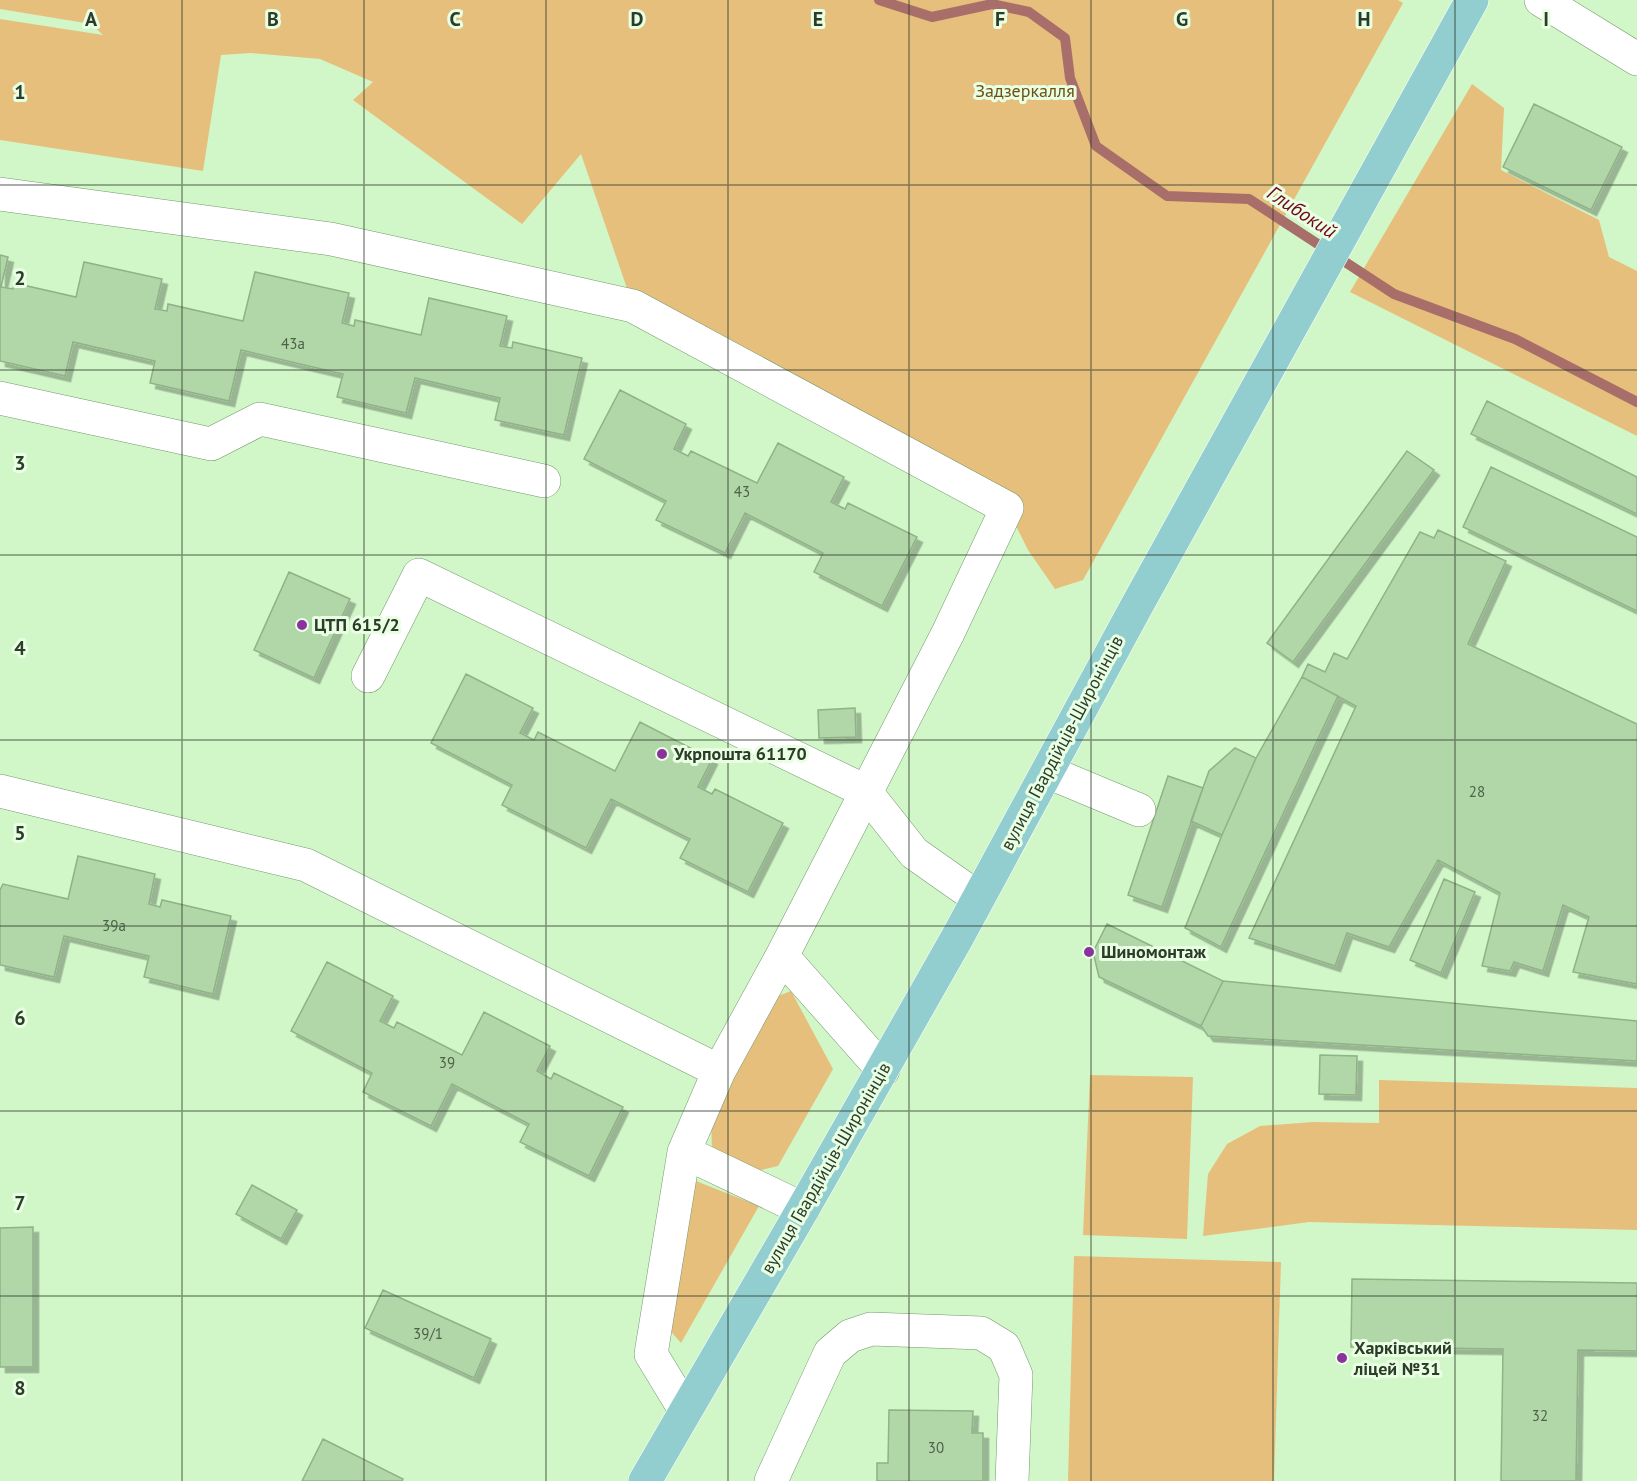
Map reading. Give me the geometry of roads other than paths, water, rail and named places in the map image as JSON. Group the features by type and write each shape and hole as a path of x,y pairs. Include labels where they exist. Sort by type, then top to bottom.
{"main road":[{"name":"вулиця Гвардійців-Широнінців","path":"645,1481 883,1070 1472,0"}],"street":[{"path":"1541,0 1637,59"},
{"path":"0,194 331,239 633,306 1007,508 948,633 782,956 719,1071 684,1152 651,1354 685,1410"},
{"path":"0,398 212,444 260,419 544,480"},
{"path":"368,676 419,575 865,791 914,853 978,898"},
{"path":"1048,772 1139,810"},
{"path":"0,791 306,865 719,1071"},
{"path":"782,956 883,1070"},
{"path":"684,1152 803,1209"},
{"path":"771,1481 830,1353 850,1336 871,1329 981,1333 1004,1347 1016,1374 1012,1481"}],"waterway":[{"name":"Глибокий","path":"879,0 932,17 992,4 1029,12 1065,38 1070,78 1096,146 1167,196 1249,199 1394,294 1515,339 1637,402"}],"place":[{"name":"ЦТП 615/2","path":"302,625"},
{"name":"Укрпошта 61170","path":"662,754"},
{"name":"Шиномонтаж","path":"1089,952"},
{"name":"Харківський ліцей №31","path":"1342,1358"}],"park label":[{"name":"Задзеркалля","path":"1025,91"}]}
